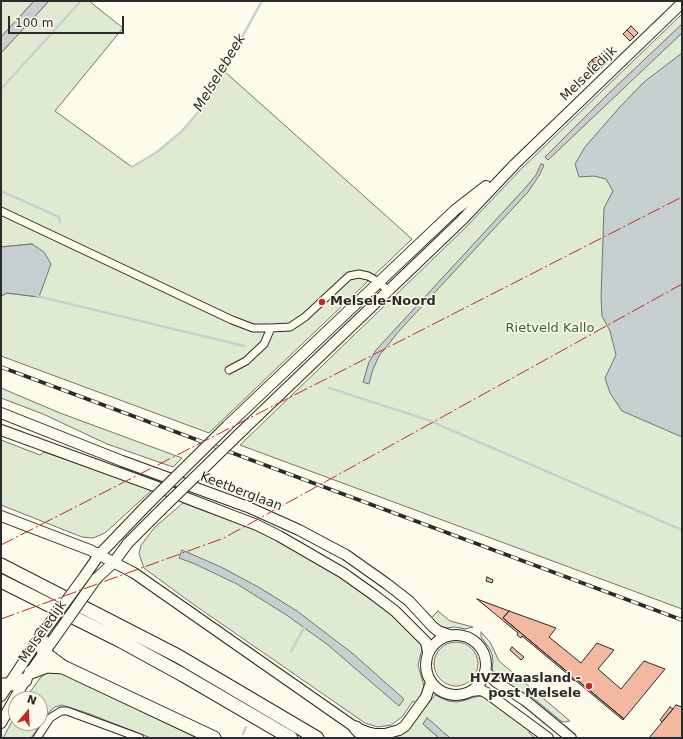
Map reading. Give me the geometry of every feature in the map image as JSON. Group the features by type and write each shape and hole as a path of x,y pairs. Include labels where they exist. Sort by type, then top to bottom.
{"highway":[{"path":"1,564 178,656 317,738"},
{"path":"1,580 176,671 290,738"},
{"path":"48,637 40,641 44,653 63,667 214,738"},
{"path":"3,689 47,666 63,667"},
{"path":"356,728 366,738"}],"main road":[{"name":"Melseledijk","path":"3,689 96,579 114,562 128,543 241,432 461,221 515,164 682,3"},
{"name":"Melseledijk","path":"48,637 99,555 146,506 227,426 455,210 515,164"},
{"name":"Keetberglaan","path":"1,413 122,461 248,507 299,530 346,556 387,584 409,601 433,627 438,631 449,635"},
{"name":"Keetberglaan","path":"1,430 171,492 257,525 279,536 344,573 390,607 426,642 428,652"},
{"path":"1,516 90,550 134,573 356,728 375,734 385,734 400,730 409,722 421,706 430,690 431,682"},
{"path":"122,551 124,558 134,573"},
{"path":"96,579 102,564 99,555"},
{"path":"471,691 480,682 486,671 485,656 482,649 477,642 464,635 449,635 437,641 428,652 426,668 431,682 436,688 450,694 464,694 471,691 481,690 548,738"},
{"name":"Melseledijk","path":"1,723 28,676 44,653"},
{"path":"486,671 496,682 526,701 571,738"}],"street":[{"path":"1,211 232,320 253,328 290,327 305,317 349,276 359,274 368,276 379,282 388,291"},
{"path":"229,370 246,361 264,344 272,328"},
{"path":"37,738 50,718 61,711 67,710 140,738"}],"green space":[{"path":"1,1 34,1 1,37"},
{"path":"49,1 89,1 123,28 55,111 132,167 157,152 183,130 205,104 224,71 412,239 209,433 1,356 1,296 7,293 39,297 32,244 1,247 1,53"},
{"name":"Rietveld Kallo","path":"682,14 682,609 240,445 466,227 520,170"},
{"path":"1,388 60,413 182,458 173,467 107,444 43,414 1,398"},
{"path":"1,440 40,455 44,452 152,490 105,533 93,538 82,537 1,505"},
{"path":"183,503 255,530 292,548 341,577 416,636 422,649 418,665 424,686 418,704 413,701 402,717 391,725 378,727 365,723 190,602 144,568 139,554 141,545 155,527"},
{"path":"438,611 450,621 473,627 465,629 439,626 430,619"},
{"path":"481,632 490,642 499,661 570,721 561,721 532,697 499,681 492,671 492,654 481,637"},
{"path":"452,642 460,642 472,648 478,660 478,668 472,680 460,686 452,686 440,680 434,668 434,660 440,648"},
{"path":"50,671 66,675 197,738 151,738 62,705 55,707 48,714 48,691 31,691 40,678"},
{"path":"435,695 448,701 457,702 480,696 486,698 531,729 529,733 535,738 450,738 427,719 423,724 439,738 383,738 413,723"},
{"path":"8,729 8,731 36,731 31,738 3,738"}],"shaded area":[{"path":"34,1 49,1 1,53 1,37"},
{"path":"682,24 682,33 548,160 545,157 608,94"},
{"path":"682,53 682,437 622,411 610,393 605,378 616,355 610,331 602,316 601,297 604,208 613,191 606,179 594,176 579,177 575,164 585,147 644,82"},
{"path":"541,164 544,165 540,174 528,192 399,331 379,356 373,369 369,384 363,382 369,362 376,350 527,186 536,175"},
{"path":"32,244 44,252 51,264 39,297 7,293 1,296 1,247"},
{"path":"182,550 221,567 260,588 297,611 352,653 404,699 399,706 328,645 288,616 237,584 179,558"},
{"path":"427,718 450,738 439,738 423,724"}],"building":[{"path":"631,26 638,33 634,37 627,30"},
{"path":"627,30 634,37 630,41 623,34"},
{"path":"600,56 607,63 600,69 592,60"},
{"path":"592,60 600,69 593,75 589,70 591,68 588,64"},
{"path":"487,577 493,580 492,583 486,581"},
{"path":"477,599 509,611 503,618 571,675 570,676 522,636 521,638 517,635 518,633"},
{"path":"509,611 556,628 549,637 581,663 597,643 614,650 598,669 621,689 644,661 665,669 624,719 576,679 575,680 570,676 571,675 503,618"},
{"path":"512,647 524,657 521,660 510,650"},
{"path":"570,676 575,680 576,679 624,719 623,720 576,681 568,678"},
{"path":"676,705 682,707 682,738 649,738"},
{"path":"670,707 673,709 662,722 660,720"}],"waterway":[{"path":"1,89 81,1"},
{"name":"Melselebeek","path":"132,167 157,152 183,130 205,104 262,1"},
{"path":"1,191 59,217 60,223"},
{"path":"37,296 244,346"},
{"path":"329,388 428,420 682,530"},
{"path":"291,651 305,626"},
{"path":"243,734 246,727"}],"railway":[{"path":"1,367 682,620"}],"power":[{"path":"1,545 682,197"},
{"path":"1,619 224,538 682,284"}],"place":[{"name":"Melsele-Noord","path":"322,302"},
{"name":"HVZWaasland - post Melsele","path":"589,686"}]}
